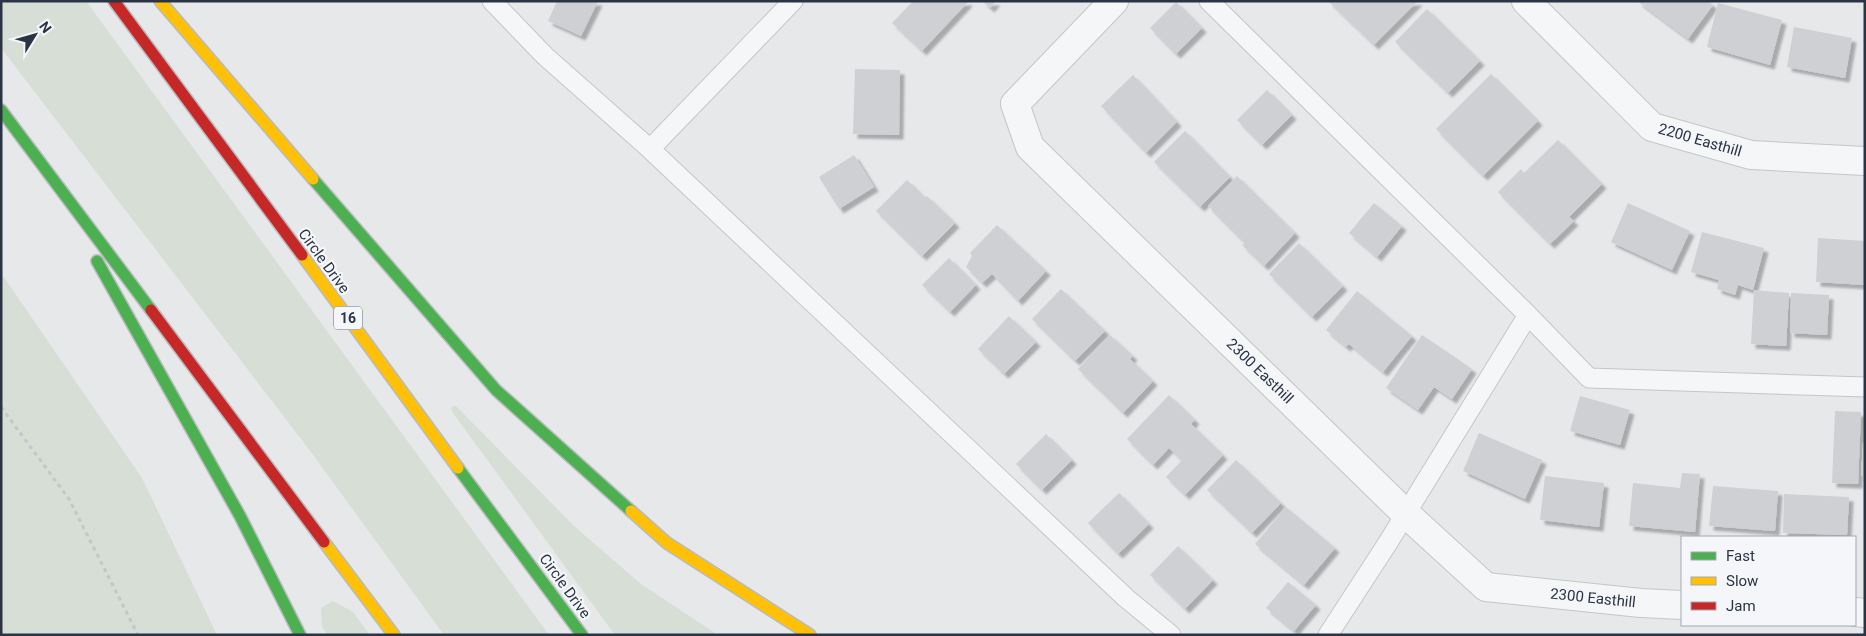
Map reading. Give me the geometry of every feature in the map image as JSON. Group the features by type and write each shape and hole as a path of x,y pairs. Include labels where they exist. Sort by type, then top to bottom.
{"highway":[{"name":"Circle Drive","path":"114,1 582,635"},
{"path":"160,1 496,390 667,543 810,635"},
{"path":"1,110 394,635"},
{"path":"44,166 240,516 300,635"}],"street":[{"name":"2300 Easthill","path":"1114,1 1015,104 1030,147 1405,513 1486,587 1641,603 1681,605"},
{"name":"2200 Easthill","path":"1526,1 1652,126 1751,155 1865,161"}],"lane":[{"path":"492,1 545,56 650,149 1119,591 1171,635"},
{"path":"650,149 793,1"},
{"path":"1209,1 1528,315 1589,378 1865,387"},
{"path":"1328,635 1528,315"}],"path":[{"path":"1,407 69,499 138,635"}],"shaded area":[{"path":"1,1 86,1 549,635 444,635 311,452 1,48"},
{"path":"1,273 142,478 217,635 1,635"},
{"path":"456,406 574,526 641,584 718,635 615,635 453,413 451,409"},
{"path":"333,601 353,612 370,635 327,635 322,626 321,608"}],"building":[{"path":"557,1 598,1 581,36 548,21"},
{"path":"913,1 968,2 922,51 892,23"},
{"path":"982,1 996,1 990,8"},
{"path":"1328,1 1418,1 1374,45"},
{"path":"1637,1 1708,1 1713,5 1688,39"},
{"path":"1176,2 1202,28 1176,54 1150,28"},
{"path":"1718,3 1782,20 1770,65 1707,47"},
{"path":"1427,9 1480,61 1448,93 1395,42"},
{"path":"1794,27 1852,38 1845,78 1787,67"},
{"path":"855,69 900,70 899,135 853,134"},
{"path":"1491,74 1538,121 1483,176 1436,129"},
{"path":"1133,75 1177,122 1146,153 1101,106"},
{"path":"1267,90 1292,115 1262,145 1237,120"},
{"path":"1185,131 1230,177 1200,207 1154,162"},
{"path":"1558,140 1602,184 1569,217 1574,221 1550,244 1498,192 1521,169 1524,173"},
{"path":"854,155 874,187 839,209 819,177"},
{"path":"1237,176 1295,233 1264,266 1242,245 1245,243 1208,206"},
{"path":"907,180 955,223 922,256 876,211"},
{"path":"1374,203 1402,226 1377,257 1349,233"},
{"path":"1628,203 1690,231 1672,270 1611,242"},
{"path":"997,225 1046,271 1018,301 992,274 982,283 966,267 972,256 970,253"},
{"path":"1702,232 1764,248 1753,290 1738,285 1735,295 1717,289 1719,280 1691,272"},
{"path":"1818,238 1865,241 1865,285 1816,282"},
{"path":"1299,243 1343,286 1312,317 1269,274"},
{"path":"949,258 976,285 950,312 922,285"},
{"path":"1061,289 1105,331 1075,361 1032,319"},
{"path":"1754,290 1789,293 1786,346 1751,344"},
{"path":"1357,291 1412,336 1383,372 1349,344 1346,347 1326,330"},
{"path":"1791,293 1829,295 1827,335 1790,333"},
{"path":"1009,316 1036,342 1004,374 978,349"},
{"path":"1110,335 1133,356 1130,359 1153,381 1123,413 1078,369"},
{"path":"1422,335 1472,369 1452,399 1434,387 1418,410 1386,388"},
{"path":"1169,395 1195,420 1191,424 1223,455 1185,495 1166,477 1182,460 1169,448 1153,465 1127,439"},
{"path":"1580,396 1630,410 1620,445 1570,431"},
{"path":"1835,411 1861,412 1858,484 1832,483"},
{"path":"1479,433 1542,460 1525,499 1463,471"},
{"path":"1046,434 1072,460 1042,490 1016,464"},
{"path":"1863,443 1865,443 1865,476 1861,476"},
{"path":"1236,460 1281,503 1252,533 1207,490"},
{"path":"1682,473 1700,474 1695,532 1629,526 1633,483 1680,488"},
{"path":"1545,476 1604,483 1599,527 1540,520"},
{"path":"1713,486 1778,491 1775,531 1709,526"},
{"path":"1119,493 1149,524 1118,554 1088,523"},
{"path":"1784,494 1849,497 1847,535 1783,533"},
{"path":"1286,507 1335,548 1304,585 1255,544"},
{"path":"1178,546 1213,580 1185,609 1150,575"},
{"path":"1288,582 1316,605 1294,631 1266,608"}],"traffic: fast":[{"path":"1,110 151,310"},
{"path":"313,179 496,390 631,511"},
{"path":"97,261 240,516 300,635"},
{"path":"458,468 582,635"}],"traffic: slow":[{"path":"160,1 313,179"},
{"path":"302,255 458,468"},
{"path":"631,511 667,543 810,635"},
{"path":"324,542 394,635"}],"traffic: jam":[{"path":"114,1 302,255"},
{"path":"151,310 324,542"}]}
